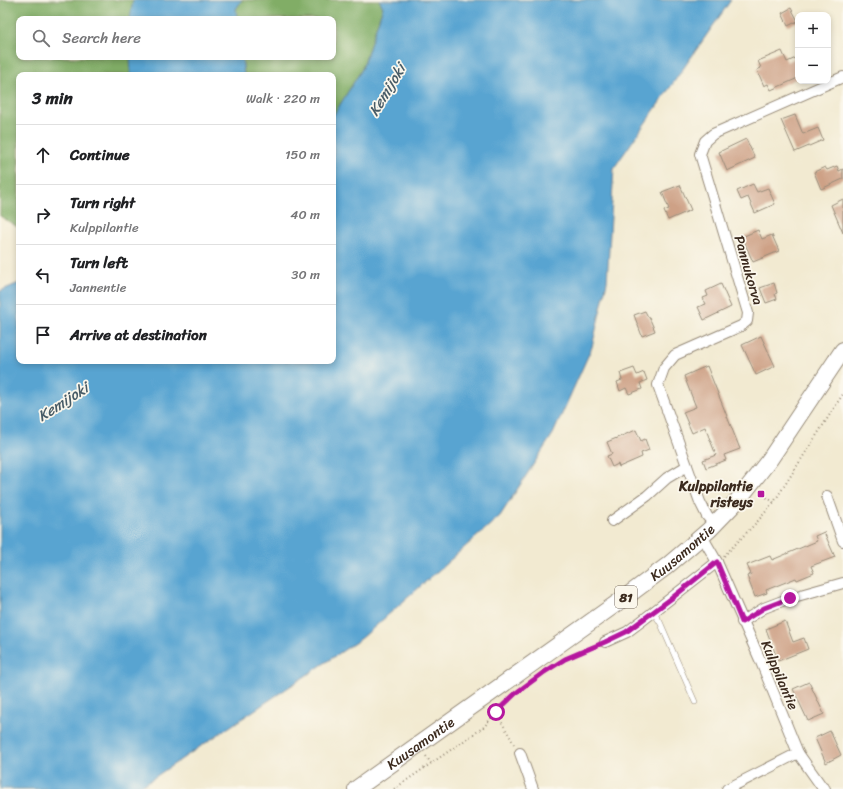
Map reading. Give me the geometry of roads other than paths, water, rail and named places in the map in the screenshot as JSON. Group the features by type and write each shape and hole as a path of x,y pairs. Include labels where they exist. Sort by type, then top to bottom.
{"main road":[{"name":"Kuusamontie","path":"356,789 627,596 667,566 702,536 738,500 770,459 843,350"}],"street":[{"name":"Pannukorva","path":"714,524 707,516 700,502 658,385 664,368 675,355 741,326 747,320 748,313 700,154 705,141 713,134 843,77"},
{"path":"612,521 647,496 667,478 686,466"},
{"path":"827,496 843,541"},
{"name":"Kulppilantie","path":"702,536 717,562 742,622 761,662 798,753 824,789"},
{"path":"605,642 626,632 654,612 717,562"},
{"path":"742,622 764,608 790,598 843,583"},
{"path":"520,753 533,789"},
{"path":"730,788 798,753"}],"lane":[{"path":"654,612 660,622 695,702"}],"water":[{"path":"133,0 242,0 236,9 237,16 130,16"},
{"name":"Kemijoki","path":"379,0 731,0 614,168 607,282 592,347 553,434 500,516 362,638 137,789 0,789 0,291 16,284 16,364 336,364 336,111 362,69 383,7"},
{"path":"130,60 242,60 244,72 131,72"}],"place":[{"name":"Kulppilantie risteys","path":"761,494"}]}
